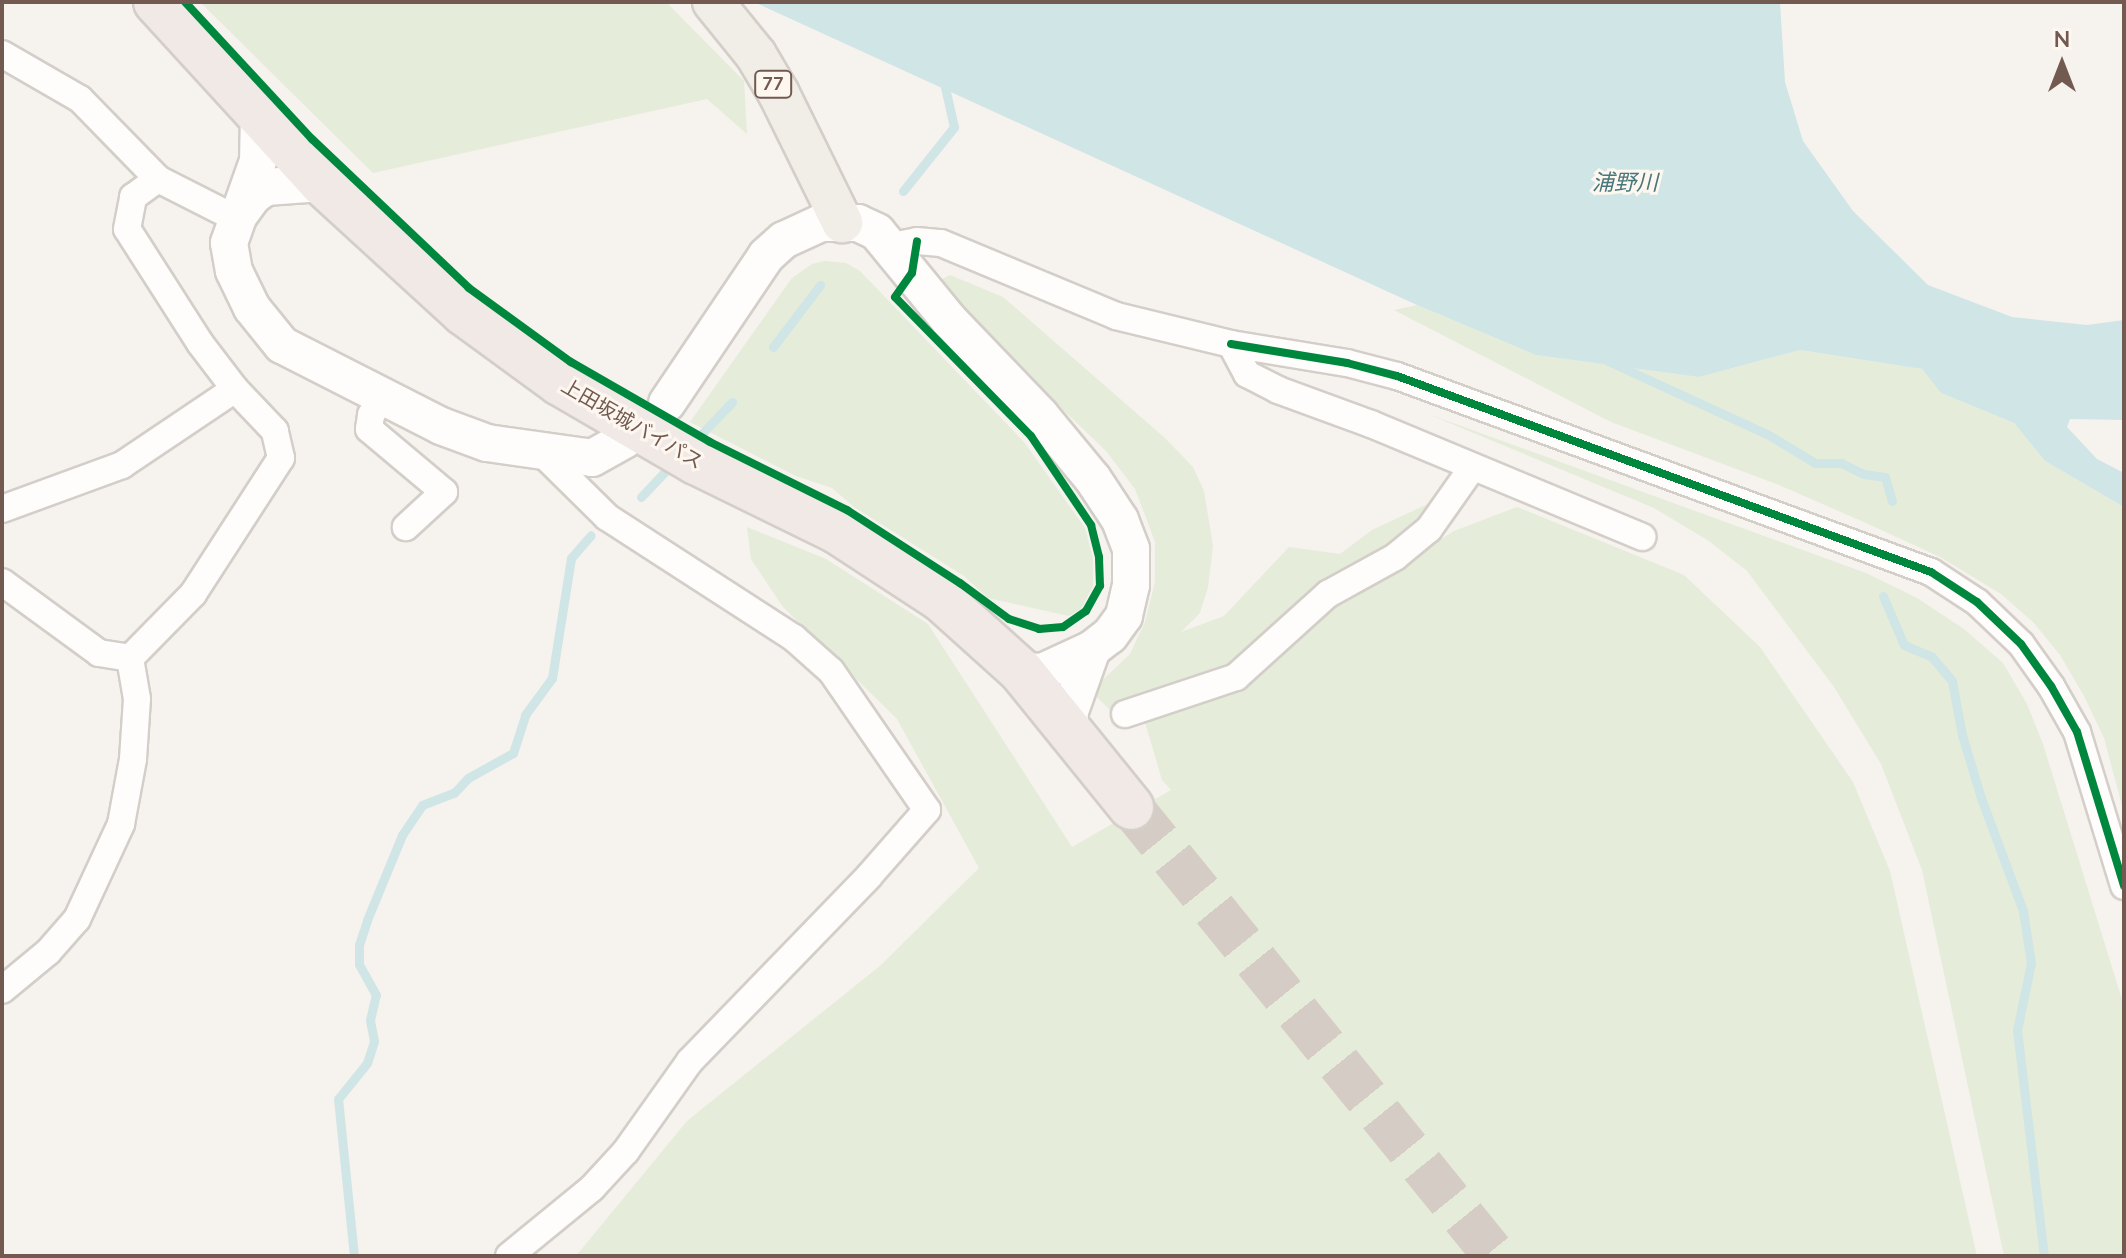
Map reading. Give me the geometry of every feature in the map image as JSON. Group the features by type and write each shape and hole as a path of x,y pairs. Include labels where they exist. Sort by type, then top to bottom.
{"highway":[{"name":"上田坂城バイパス","path":"156,2 322,183 464,313 560,383 696,462 837,531 941,599 1021,671 1131,807"}],"main road":[{"name":"77","path":"713,2 756,55 779,94 842,222"}],"street":[{"path":"2,54 80,99 158,179 192,199 237,219"},
{"path":"259,114 258,161 229,243 234,271 252,308 282,345 441,426 487,443 592,458 624,440"},
{"path":"130,658 193,594 281,458 275,431 235,389 200,343 127,229 133,197 158,179"},
{"path":"237,219 253,196 266,187 322,183"},
{"path":"667,403 766,256 799,230 821,223 858,223 877,232 892,246 949,320 1058,436 1093,479 1120,520 1131,549 1131,585 1124,616 1110,635 1092,649 1042,672 1021,671"},
{"path":"892,246 917,241 941,243 1116,316 1231,344 1347,363 1397,376 1931,572 1977,602 2021,644 2051,686 2077,732 2124,886"},
{"path":"1231,344 1247,374 1268,385 1642,537"},
{"path":"2,509 122,465 235,389"},
{"path":"383,395 371,415 369,429 444,492 406,527"},
{"path":"509,1256 600,1179 626,1151 690,1061 869,876 927,810 831,671 794,638 607,517 540,451"},
{"path":"1125,714 1236,677 1328,594 1395,557 1429,529 1472,468"},
{"path":"2,582 99,653 130,658"},
{"path":"1072,733 1069,714 1092,649"},
{"path":"2,990 48,952 77,919 121,824 133,759 137,699 130,658"}],"green space":[{"path":"200,2 666,2 744,81 747,134 707,99 373,173"},
{"path":"825,261 846,263 860,271 1024,442 1085,528 1093,558 1093,586 1081,609 1069,616 988,598 964,576 854,507 832,488 796,476 690,422 792,278 812,264"},
{"path":"950,275 1003,297 1165,438 1193,467 1204,491 1213,546 1208,587 1200,613 1181,632 1224,616 1289,547 1340,554 1372,530 1430,503 1428,515 1231,671 1113,713 1091,691 1130,654 1145,622 1155,582 1155,542 1145,515 1135,489 1106,451 974,324 943,287 942,279"},
{"path":"1417,305 1536,355 1699,377 1800,350 1922,369 1941,393 2014,423 2045,461 2124,507 2124,813 2104,738 2084,696 2060,655 2034,623 2001,594 1940,557 1866,523 1779,485 1611,422 1394,310"},
{"path":"1428,414 1866,573 1917,598 1964,629 2003,663 2027,704 2043,744 2124,1006 2124,1256 2004,1256 1922,870 1881,764 1834,687 1747,571 1709,541 1654,508"},
{"path":"1517,507 1684,575 1760,647 1853,782 1890,871 1977,1256 576,1256 687,1121 881,965 979,868 897,719 783,607 751,559 747,527 826,559 928,624 1072,847 1171,790 1162,780 1144,719 1214,696 1275,663 1335,604 1454,531"}],"water":[{"name":"浦野川","path":"754,2 1780,2 1785,82 1803,141 1853,211 1928,285 2012,317 2087,325 2124,320 2124,420 2070,419 2067,427 2097,459 2124,473 2124,507 2045,461 2014,423 1941,393 1922,369 1800,350 1699,377 1536,355 1417,305"}],"waterway":[{"path":"903,191 954,127 943,78"},
{"path":"773,347 820,285"},
{"path":"1608,361 1767,434 1815,463 1841,463 1864,474 1885,477 1892,501"},
{"path":"690,446 732,402"},
{"path":"641,497 674,462"},
{"path":"354,1256 338,1099 367,1063 374,1041 370,1020 376,995 359,964 359,945 367,920 402,835 422,805 454,793 468,778 513,753 525,715 552,678 571,558 591,535"},
{"path":"1883,596 1904,645 1932,657 1952,681 1962,735 1981,798 2023,911 2031,963 2017,1030 2044,1256"}],"tunnel":[{"path":"1131,807 1495,1256"}],"cycle path":[{"path":"185,2 312,139 469,288 571,362 710,442 847,510 960,583 1009,619 1039,629 1063,627 1086,611 1100,586 1099,557 1091,525 1031,436 895,297 912,273 917,241"},
{"path":"1231,344 1347,363 1397,376 1931,572 1977,602 2021,644 2051,686 2077,732 2124,886"}]}
